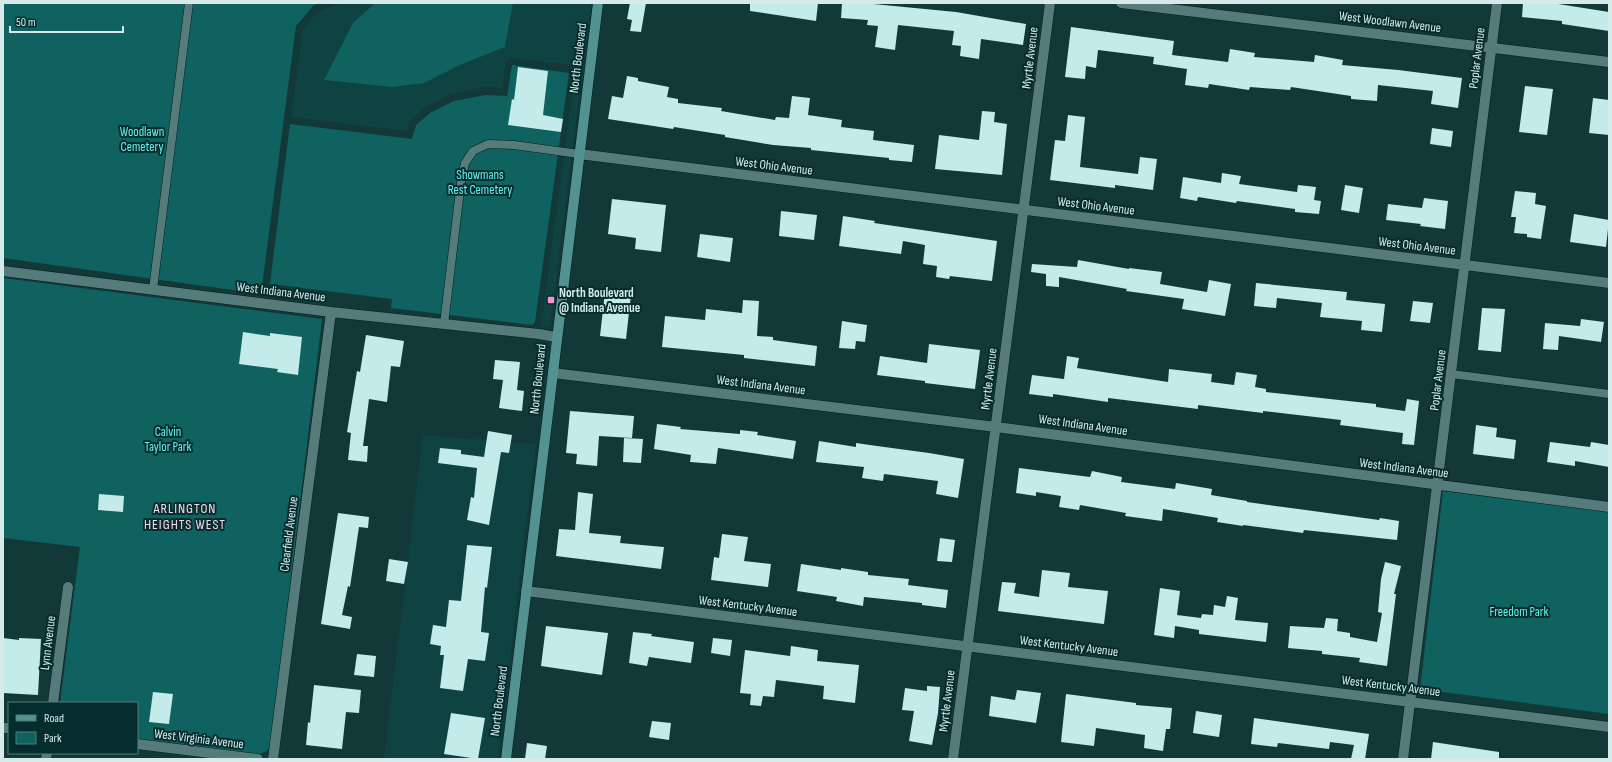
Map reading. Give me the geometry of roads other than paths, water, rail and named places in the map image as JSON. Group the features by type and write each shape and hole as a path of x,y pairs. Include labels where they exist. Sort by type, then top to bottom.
{"street":[{"name":"North Boulevard","path":"506,759 556,338 598,3"},
{"name":"Myrtle Avenue","path":"953,759 1050,3"},
{"name":"West Woodlawn Avenue","path":"1121,3 1609,62"},
{"name":"Poplar Avenue","path":"1402,759 1452,374 1497,3"},
{"name":"West Ohio Avenue","path":"579,154 1609,283"},
{"name":"West Indiana Avenue","path":"3,271 331,312 556,338"},
{"name":"Clearfield Avenue","path":"273,759 331,312"},
{"name":"West Indiana Avenue","path":"553,373 996,427 1609,507"},
{"name":"Lynn Avenue","path":"53,702 68,587"},
{"name":"West Kentucky Avenue","path":"526,590 1609,727"},
{"name":"West Virginia Avenue","path":"138,744 258,759"}],"lane":[{"path":"153,289 189,3"},
{"path":"444,324 464,163 473,151 488,144 514,145 579,154"},
{"path":"1452,374 1609,394"}],"place":[{"name":"North Boulevard @ Indiana Avenue","path":"551,300"}],"district":[{"name":"ARLINGTON HEIGHTS WEST","path":"185,516"}],"park label":[{"name":"Woodlawn Cemetery","path":"142,140"},
{"name":"Showmans Rest Cemetery","path":"480,182"},
{"name":"Calvin Taylor Park","path":"168,440"},
{"name":"Freedom Park","path":"1519,612"}]}
